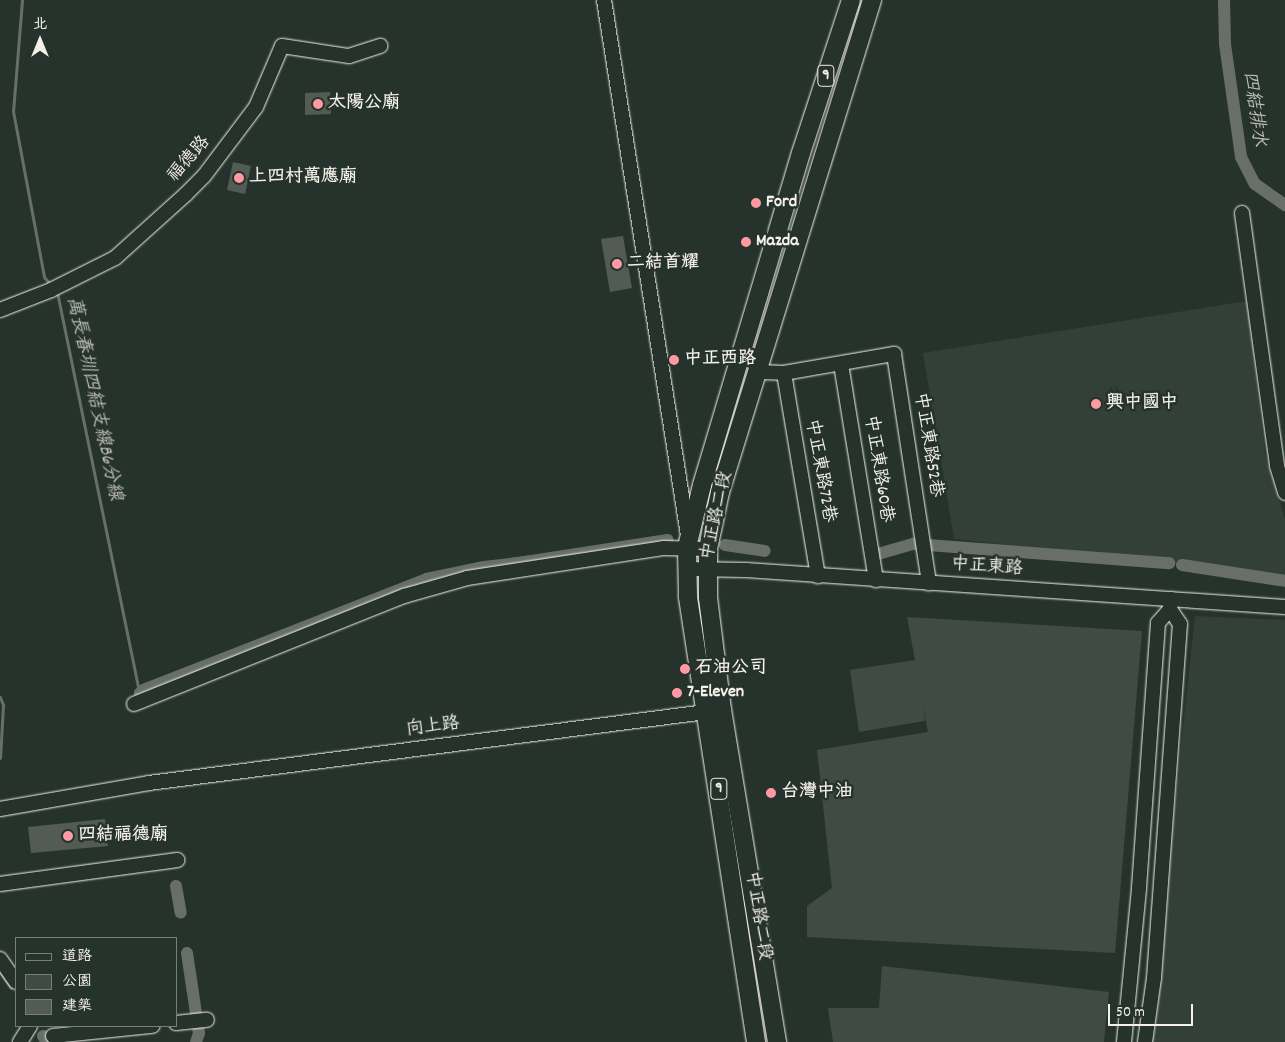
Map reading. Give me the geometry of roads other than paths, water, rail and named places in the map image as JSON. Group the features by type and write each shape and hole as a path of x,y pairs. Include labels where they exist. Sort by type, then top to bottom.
{"main road":[{"name":"中正路二段","path":"777,1042 715,711 686,570 688,541 801,153 852,0"},
{"name":"中正路二段","path":"756,1042 715,711 707,569 708,549 720,492 759,372 825,149 872,0"}],"street":[{"path":"604,0 688,541"},
{"name":"福德路","path":"0,310 51,290 115,258 186,194 204,176 256,107 282,46 349,56 380,46"},
{"path":"1242,213 1276,456 1285,493"},
{"name":"中正東路52巷","path":"841,364 894,354 928,583"},
{"path":"759,372 784,373 841,364"},
{"name":"中正東路60巷","path":"841,364 876,580"},
{"name":"中正東路72巷","path":"784,373 818,576"},
{"path":"134,704 396,600 467,578 635,552 688,541 708,549"},
{"name":"中正東路","path":"686,570 707,569 928,583 1170,604 1285,606"},
{"path":"1124,1042 1139,897 1158,623 1170,604"},
{"path":"1145,1042 1154,978 1180,624 1170,604"},
{"name":"向上路","path":"0,809 149,783 715,711"},
{"path":"0,884 177,860"},
{"path":"0,959 15,981"},
{"path":"178,1023 201,1021"},
{"path":"20,1042 29,1027"},
{"path":"52,1035 141,1027"}],"waterway":[{"name":"萬長春圳四結支線B6分線","path":"22,0 13,111 44,277 51,285"},
{"name":"四結排水","path":"1224,0 1225,44 1241,157 1255,184 1285,205"},
{"name":"萬長春圳四結支線B6分線","path":"57,292 138,687"},
{"path":"141,696 140,693 420,582 467,571 668,540"},
{"path":"878,554 914,544 1169,563"},
{"path":"725,545 765,551"},
{"path":"140,693 138,687 142,685 425,574 483,562 560,553 561,556"},
{"path":"1182,565 1285,581"},
{"path":"0,697 3,705 0,758"},
{"path":"176,886 181,913"},
{"path":"187,953 199,1033 196,1042"},
{"path":"0,972 11,988"},
{"path":"43,1036 47,1042"}],"place":[{"name":"太陽公廟","path":"318,104"},
{"name":"上四村萬應廟","path":"239,178"},
{"name":"Ford","path":"756,203"},
{"name":"Mazda","path":"746,242"},
{"name":"二結首耀","path":"617,264"},
{"name":"中正西路","path":"674,360"},
{"name":"興中國中","path":"1096,404"},
{"name":"石油公司","path":"685,669"},
{"name":"7-Eleven","path":"677,693"},
{"name":"台灣中油","path":"771,793"},
{"name":"四結福德廟","path":"68,836"}]}
